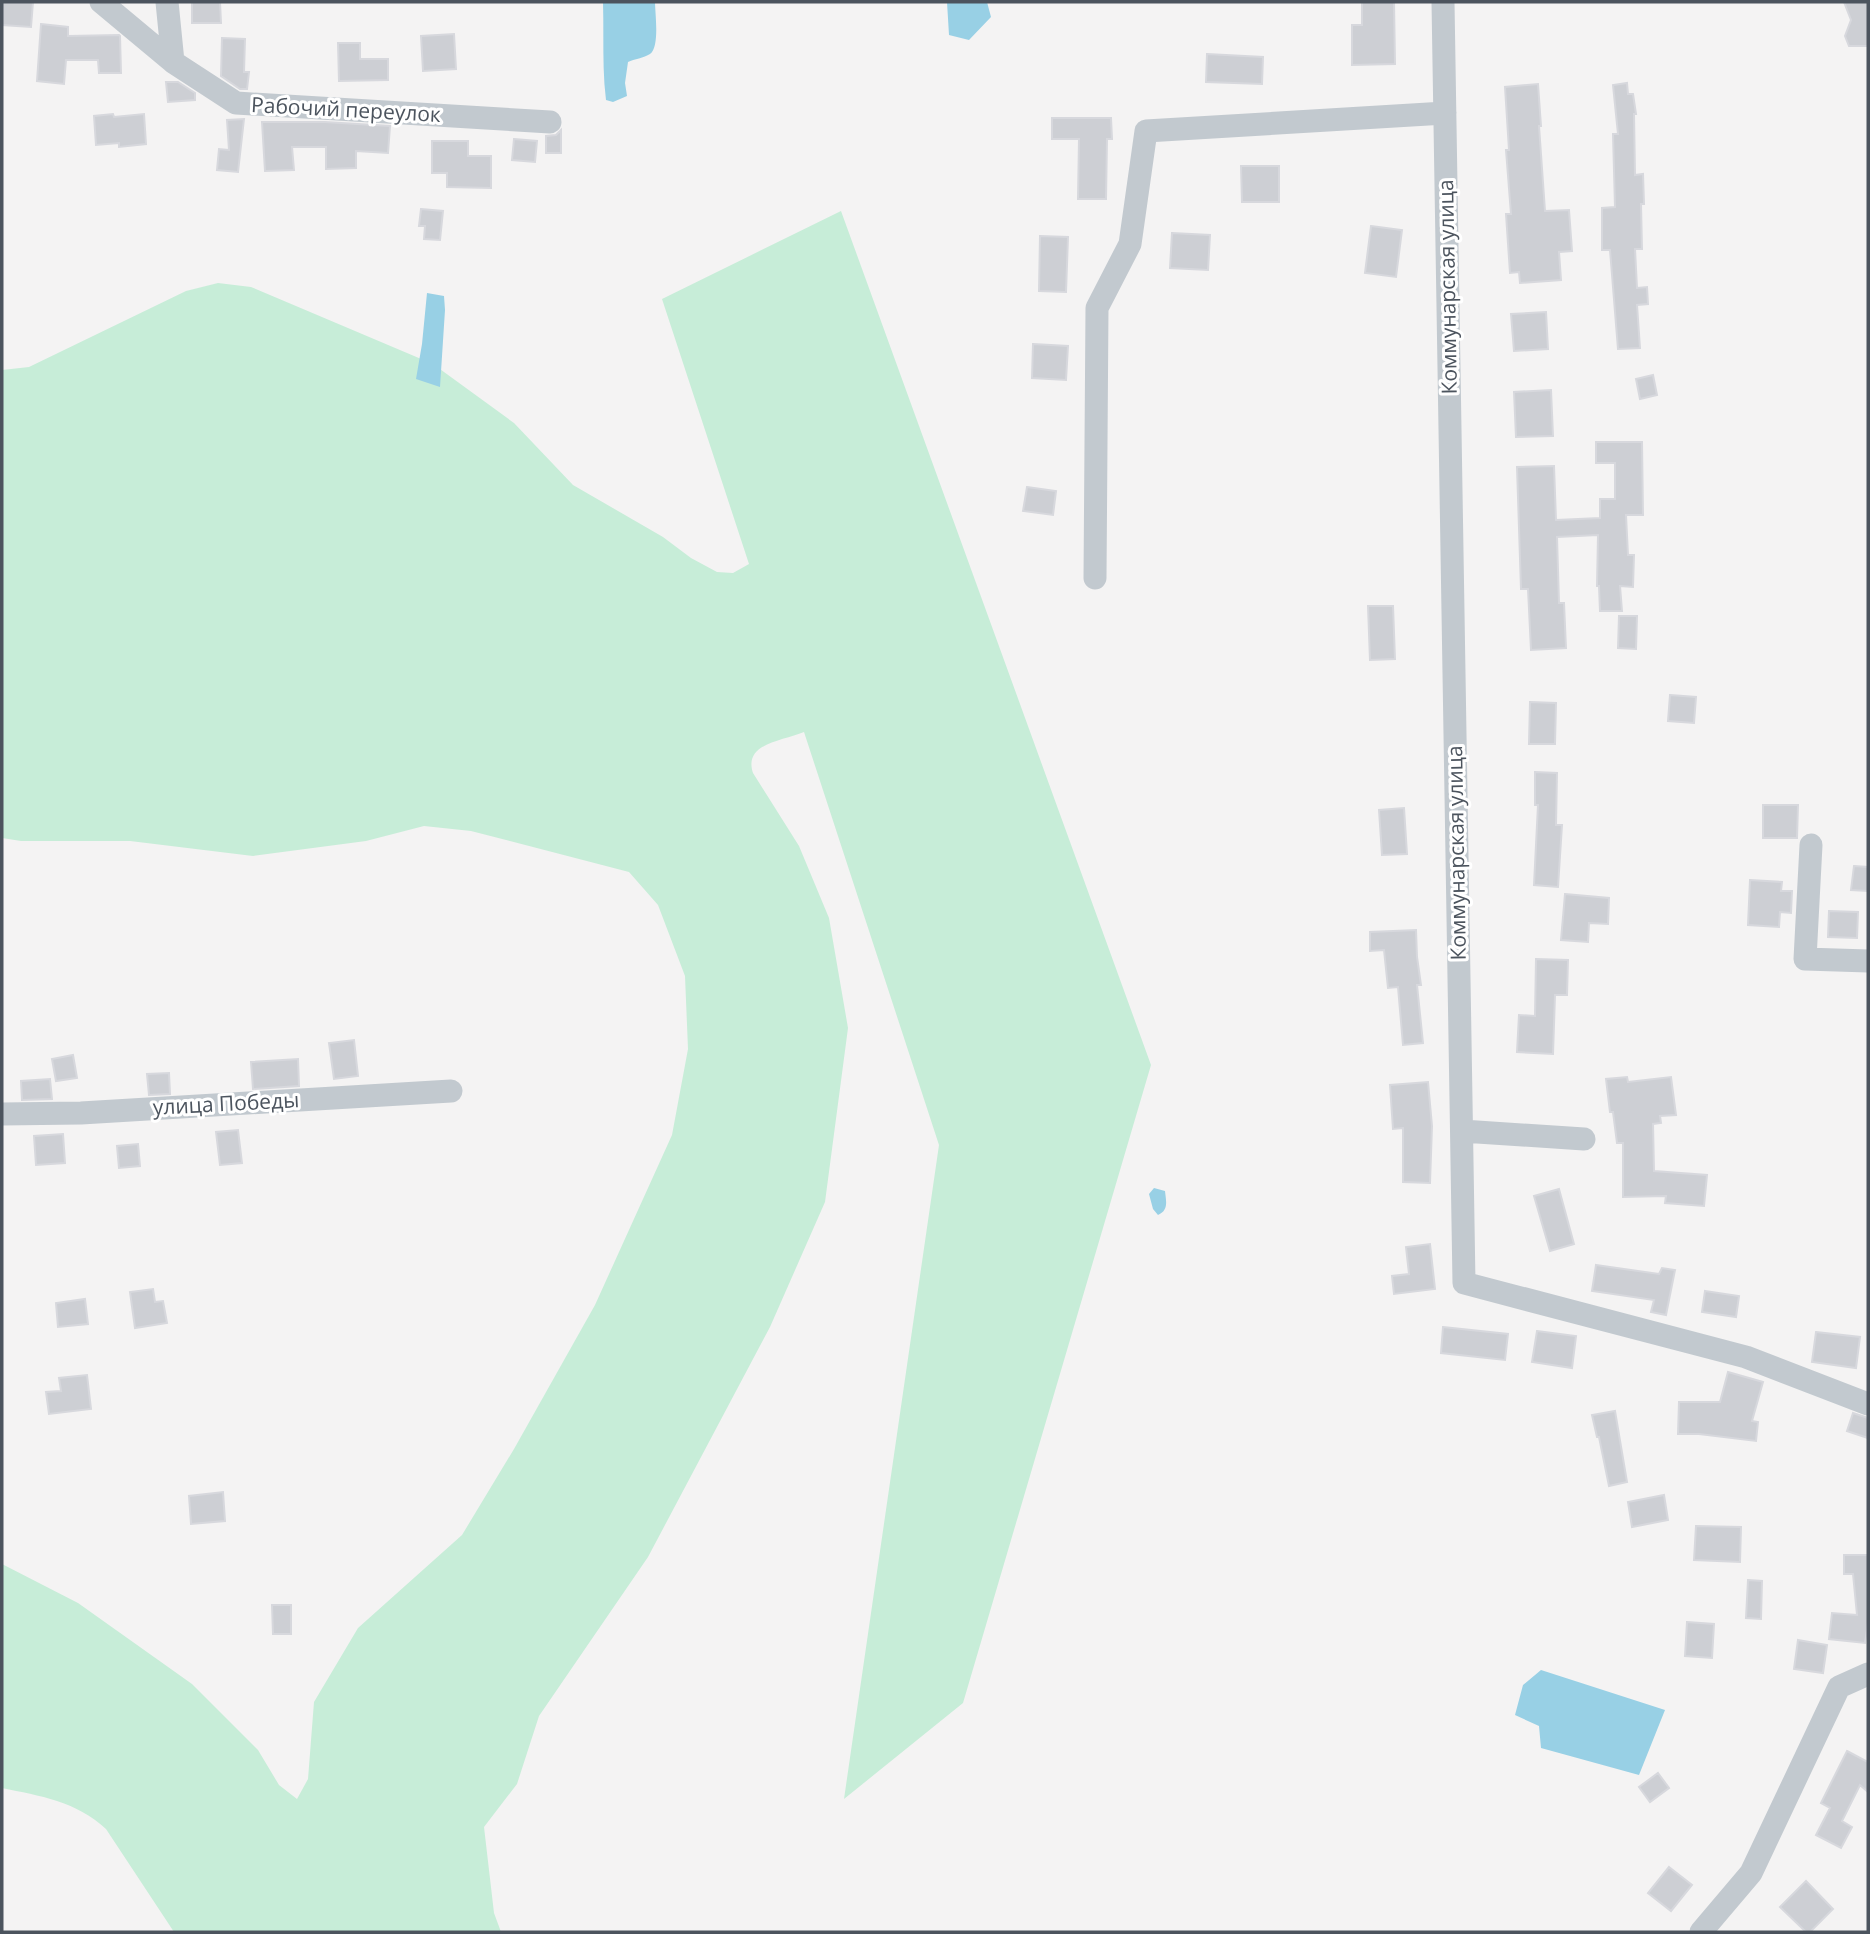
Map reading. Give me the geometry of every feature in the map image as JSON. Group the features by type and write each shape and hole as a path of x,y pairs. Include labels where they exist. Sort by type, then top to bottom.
{"street":[{"name":"Рабочий переулок","path":"102,2 173,61 236,103 550,122"},
{"path":"167,2 173,61"},
{"name":"Коммунарская улица","path":"1443,2 1464,1283 1746,1357 1868,1404"},
{"path":"1095,578 1097,308 1130,244 1146,131 1445,113"},
{"path":"1811,845 1805,959 1868,961"},
{"name":"улица Победы","path":"2,1114 94,1112 451,1091"},
{"path":"1462,1131 1584,1139"},
{"path":"1701,1932 1751,1872 1839,1687 1868,1675"}],"green space":[{"path":"841,211 1151,1065 963,1703 844,1799 939,1145 804,732 759,749 751,763 753,773 799,846 829,918 848,1028 825,1202 770,1327 648,1557 539,1716 517,1784 484,1827 494,1913 501,1932 174,1932 106,1829 70,1806 2,1788 2,1564 78,1603 192,1684 258,1750 279,1785 297,1799 308,1779 314,1702 358,1628 462,1535 595,1305 672,1135 688,1049 685,976 658,905 629,872 471,831 424,826 366,841 253,856 130,841 21,841 2,838 2,370 29,367 186,291 218,283 251,287 433,364 514,423 573,485 663,537 691,558 717,572 733,573 749,564 662,299"}],"water":[{"path":"603,2 655,2 656,37 653,50 648,55 628,62 625,83 627,96 613,102 606,100"},
{"path":"947,2 987,2 991,17 969,40 949,35"},
{"path":"427,293 444,296 440,387 416,379"},
{"path":"1154,1188 1165,1191 1165,1208 1158,1215 1153,1209 1149,1194"},
{"path":"1541,1670 1665,1710 1639,1775 1541,1748 1539,1726 1515,1715 1523,1685"}],"building":[{"path":"2,2 33,2 31,27 2,25"},
{"path":"192,2 220,2 221,23 192,23"},
{"path":"1362,2 1394,2 1395,64 1352,65 1352,25 1362,25"},
{"path":"1844,2 1868,2 1868,46 1849,46 1845,36 1851,20"},
{"path":"41,24 68,27 68,36 119,35 121,73 99,73 98,60 66,60 64,84 37,81"},
{"path":"454,34 456,69 423,71 421,36"},
{"path":"222,38 245,39 244,72 249,72 247,89 240,89 221,76"},
{"path":"338,43 360,43 360,59 388,59 388,80 339,81"},
{"path":"1207,54 1263,57 1262,84 1206,82"},
{"path":"166,82 178,82 195,93 195,100 168,102"},
{"path":"1627,83 1628,94 1633,94 1636,114 1635,175 1643,174 1642,249 1635,249 1637,288 1647,287 1648,304 1637,305 1640,348 1618,349 1610,250 1602,250 1602,208 1615,207 1613,134 1618,134 1613,85"},
{"path":"1538,84 1545,211 1569,210 1572,251 1559,252 1561,280 1520,283 1519,272 1510,273 1506,214 1511,214 1505,87"},
{"path":"113,114 114,117 144,114 146,144 119,147 119,143 96,145 94,116"},
{"path":"1052,118 1111,118 1112,139 1107,139 1106,199 1078,199 1079,139 1052,139"},
{"path":"244,119 238,172 217,170 219,149 229,150 227,120"},
{"path":"262,122 390,126 388,153 356,151 356,168 326,169 326,147 292,147 294,170 265,171"},
{"path":"561,130 561,153 546,153 546,136 556,135"},
{"path":"514,139 537,141 535,162 512,160"},
{"path":"432,141 468,141 468,156 491,156 491,188 447,187 447,173 432,173"},
{"path":"1241,166 1279,166 1279,202 1242,202"},
{"path":"421,209 443,211 440,240 424,239 425,226 419,226"},
{"path":"1371,226 1402,230 1396,277 1365,273"},
{"path":"1172,233 1210,235 1208,270 1170,268"},
{"path":"1040,236 1068,237 1066,292 1039,291"},
{"path":"1546,312 1548,349 1514,351 1511,314"},
{"path":"1033,344 1068,346 1066,380 1032,378"},
{"path":"1653,375 1657,395 1640,399 1636,379"},
{"path":"1551,390 1553,436 1516,437 1514,392"},
{"path":"1596,442 1642,442 1643,515 1626,515 1628,555 1634,555 1633,587 1620,586 1622,611 1600,611 1597,586 1598,535 1557,537 1559,603 1564,603 1566,648 1531,650 1528,589 1521,589 1517,467 1554,466 1556,520 1600,518 1600,499 1615,499 1615,463 1596,463"},
{"path":"1027,487 1056,491 1053,515 1023,511"},
{"path":"1368,606 1393,606 1395,659 1370,660"},
{"path":"1619,616 1637,616 1636,649 1618,648"},
{"path":"1670,695 1696,697 1694,723 1668,721"},
{"path":"1530,702 1556,703 1555,744 1529,744"},
{"path":"1535,772 1557,773 1556,825 1562,825 1558,887 1534,885 1538,805 1535,805"},
{"path":"1763,805 1798,805 1797,838 1763,838"},
{"path":"1404,808 1407,854 1382,855 1379,810"},
{"path":"1854,866 1868,867 1868,891 1851,890"},
{"path":"1750,880 1782,882 1781,891 1792,891 1791,913 1780,912 1779,927 1748,925"},
{"path":"1565,894 1609,898 1608,924 1589,923 1588,942 1561,940"},
{"path":"1829,911 1858,912 1857,938 1828,937"},
{"path":"1416,930 1421,985 1417,985 1423,1043 1403,1045 1398,987 1388,988 1384,950 1370,951 1370,932"},
{"path":"1536,959 1568,960 1567,995 1555,995 1553,1054 1517,1052 1519,1015 1535,1016"},
{"path":"354,1040 358,1076 334,1079 329,1043"},
{"path":"73,1055 77,1078 56,1081 52,1059"},
{"path":"298,1059 299,1086 253,1089 251,1062"},
{"path":"169,1073 170,1094 149,1095 147,1074"},
{"path":"1627,1077 1628,1082 1671,1077 1676,1115 1660,1116 1661,1123 1653,1124 1654,1171 1707,1175 1704,1206 1665,1203 1666,1196 1623,1197 1623,1143 1617,1143 1606,1079"},
{"path":"50,1079 52,1099 22,1100 21,1081"},
{"path":"1428,1082 1432,1126 1430,1183 1403,1182 1403,1128 1393,1129 1390,1085"},
{"path":"238,1130 242,1163 220,1165 216,1132"},
{"path":"63,1134 65,1163 36,1165 34,1136"},
{"path":"138,1144 140,1166 119,1168 117,1146"},
{"path":"1559,1189 1574,1244 1550,1251 1534,1196"},
{"path":"1430,1244 1435,1289 1394,1294 1392,1276 1409,1274 1406,1247"},
{"path":"1596,1265 1659,1274 1662,1268 1675,1270 1666,1315 1651,1312 1654,1300 1592,1291"},
{"path":"153,1289 155,1302 163,1301 167,1323 135,1328 130,1292"},
{"path":"1705,1291 1739,1296 1736,1317 1702,1312"},
{"path":"85,1299 88,1324 58,1327 56,1303"},
{"path":"1443,1327 1508,1334 1505,1360 1441,1353"},
{"path":"1537,1331 1576,1336 1572,1368 1532,1362"},
{"path":"1816,1332 1860,1337 1856,1368 1812,1362"},
{"path":"1728,1372 1763,1382 1752,1421 1758,1422 1756,1441 1678,1434 1679,1402 1720,1402"},
{"path":"87,1375 91,1409 49,1414 46,1392 61,1391 59,1378"},
{"path":"1615,1411 1627,1482 1609,1486 1592,1415"},
{"path":"1853,1413 1868,1418 1868,1438 1847,1431"},
{"path":"223,1492 225,1521 191,1524 189,1496"},
{"path":"1664,1495 1668,1520 1632,1527 1628,1502"},
{"path":"1696,1526 1741,1527 1740,1562 1694,1560"},
{"path":"1844,1555 1868,1555 1868,1623 1865,1643 1829,1639 1832,1613 1857,1615 1853,1574 1844,1574"},
{"path":"1748,1580 1762,1581 1761,1619 1746,1618"},
{"path":"272,1605 291,1605 291,1634 273,1634"},
{"path":"1687,1622 1714,1624 1712,1658 1685,1656"},
{"path":"1798,1640 1827,1645 1823,1673 1794,1669"},
{"path":"1847,1751 1868,1762 1868,1792 1860,1785 1842,1821 1852,1827 1841,1848 1816,1835 1830,1808 1821,1803"},
{"path":"1658,1773 1669,1788 1650,1802 1639,1787"},
{"path":"1669,1867 1692,1885 1671,1911 1648,1893"},
{"path":"1806,1881 1833,1909 1810,1932 1806,1932 1780,1907"}]}
